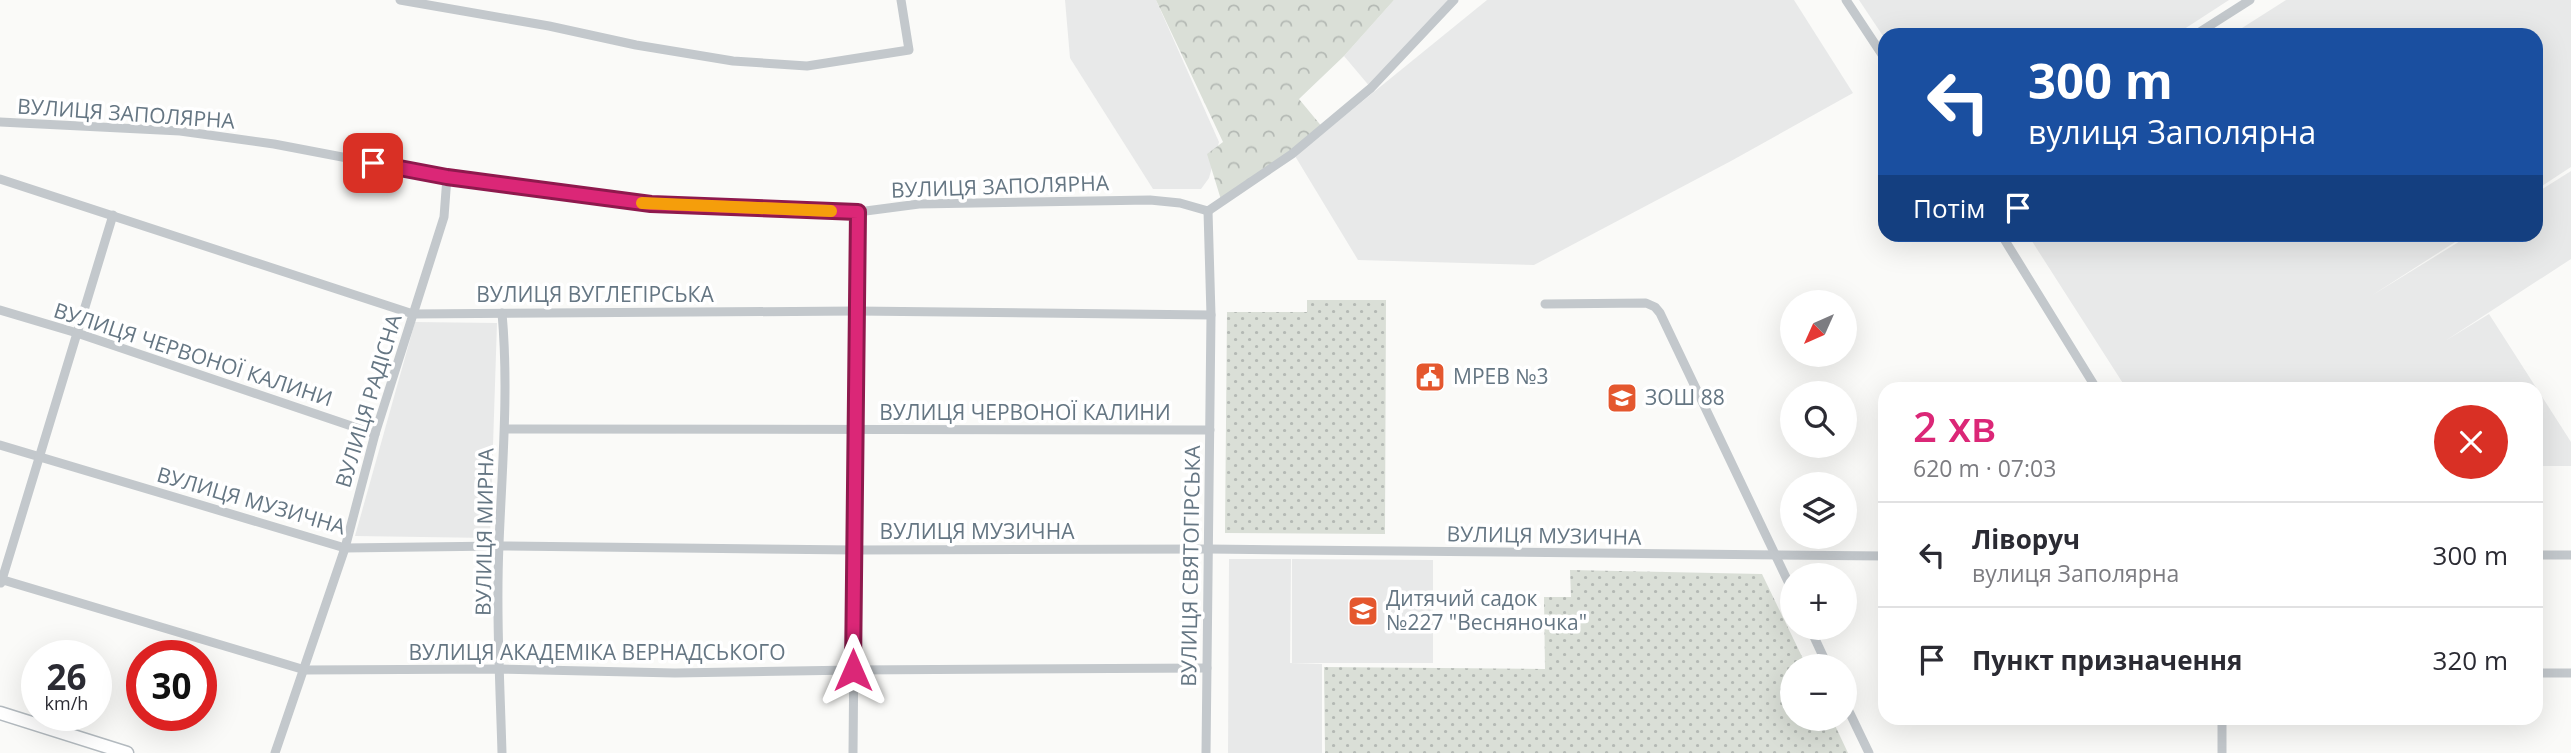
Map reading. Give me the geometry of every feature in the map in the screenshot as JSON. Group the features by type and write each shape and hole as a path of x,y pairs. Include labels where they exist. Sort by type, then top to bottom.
{"street":[{"path":"400,0 720,59 807,66 909,50 901,0"},
{"path":"1208,211 1292,154 1371,88 1454,0"},
{"path":"1846,0 1878,48"},
{"path":"2205,28 2250,0"},
{"name":"ВУЛИЦЯ ЗАПОЛЯРНА","path":"0,122 180,131 274,144 447,177 651,204 858,212 919,204 1150,200 1180,203 1208,211"},
{"name":"ВУЛИЦЯ РАДІСНА","path":"275,753 345,548 375,434 444,217 447,177"},
{"name":"ВУЛИЦЯ ВУГЛЕГІРСЬКА","path":"0,179 413,314 856,311 1211,315"},
{"name":"ВУЛИЦЯ СВЯТОГІРСЬКА","path":"1206,753 1211,315 1208,211"},
{"path":"853,753 858,212"},
{"path":"1,581 113,215"},
{"path":"2006,242 2092,382"},
{"path":"1545,304 1646,303 1655,307 1780,564"},
{"name":"ВУЛИЦЯ ЧЕРВОНОЇ КАЛИНИ","path":"0,310 77,333 375,434"},
{"name":"ВУЛИЦЯ МИРНА","path":"502,313 505,429 499,546 502,753"},
{"name":"ВУЛИЦЯ ЧЕРВОНОЇ КАЛИНИ","path":"505,429 1210,430"},
{"name":"ВУЛИЦЯ МУЗИЧНА","path":"0,445 345,548 499,546 854,550 1209,549 1878,556"},
{"path":"2543,555 2571,555"},
{"name":"ВУЛИЦЯ АКАДЕМІКА ВЕРНАДСЬКОГО","path":"1,581 305,670 500,669 675,673 1207,668"},
{"path":"2543,673 2571,673"},
{"path":"0,713 127,753"},
{"path":"2221,725 2222,753"},
{"path":"1857,728 1869,753"}],"shaded area":[{"path":"1065,0 1156,0 1219,142 1209,178 1201,189 1153,189 1070,58"},
{"path":"1394,0 1454,0 1371,88 1344,56"},
{"path":"1487,0 1794,0 1853,93 1534,265 1358,260 1295,156"},
{"path":"1859,0 2229,0 2186,28 1878,28"},
{"path":"2286,0 2571,0 2571,167 2543,185 2543,28 2242,28"},
{"path":"2571,171 2571,259 2445,341 2489,314 2533,382 2122,382 2032,242 2455,242 2371,296 2459,242 2543,242 2543,189"},
{"path":"415,322 497,323 490,538 355,536"},
{"path":"2543,398 2571,442 2571,466 2543,466"},
{"path":"1229,559 1291,559 1290,663 1322,664 1322,753 1228,753"},
{"name":"Дитячий садок №227 \"Весняночка\"","path":"1292,559 1433,560 1433,663 1292,663"}],"green space":[{"path":"1156,0 1394,0 1344,56 1299,99 1323,128 1222,203 1207,154 1223,142"},
{"path":"1307,300 1386,300 1385,534 1225,533 1227,312 1307,312"},
{"path":"1570,570 1762,574 1780,611 1780,640 1794,640 1801,654 1780,654 1780,731 1838,731 1848,753 1325,753 1324,667 1545,669 1544,597 1571,597"}],"slow traffic":[{"path":"642,203 831,211"}],"place":[{"name":"МРЕВ №3","path":"1430,377"},
{"name":"ЗОШ 88","path":"1622,398"},
{"name":"Дитячий садок №227 \"Весняночка\"","path":"1363,611"}],"route":[{"path":"373,163 447,177 651,204 858,212 853,670"}]}
